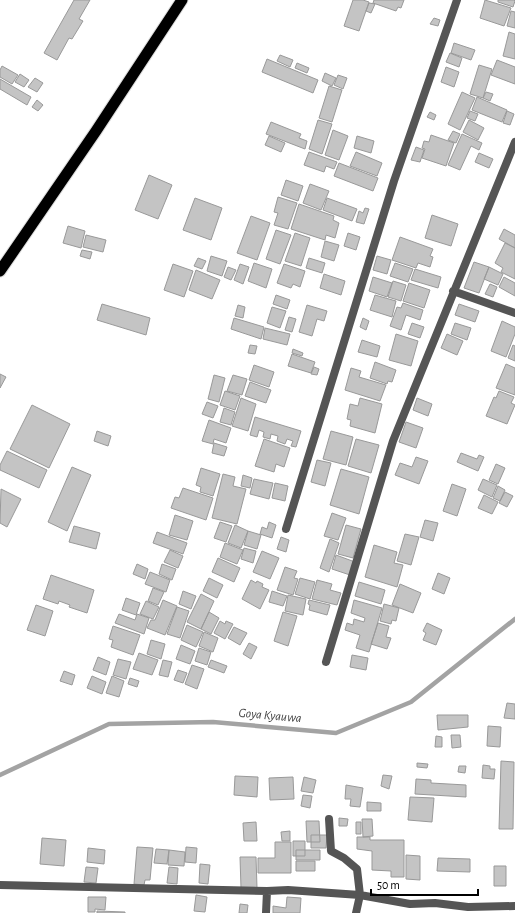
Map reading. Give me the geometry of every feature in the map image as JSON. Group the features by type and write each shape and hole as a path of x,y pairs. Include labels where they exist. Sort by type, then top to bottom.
{"highway":[{"path":"0,270 96,131 182,0"}],"street":[{"path":"286,529 394,181 457,0"},
{"path":"326,662 393,441 515,142"},
{"path":"453,291 515,313"},
{"path":"329,819 331,851 344,858 357,869 360,895 356,913"},
{"path":"0,885 268,891 288,890 360,895 410,904 435,904 484,910 515,906"},
{"path":"266,913 268,891"}],"building":[{"path":"74,0 90,0 79,19 83,21 72,39 69,38 57,60 44,53"},
{"path":"353,0 363,0 369,2 359,31 344,26"},
{"path":"374,0 404,0 401,8 398,7 396,11 373,3"},
{"path":"485,0 511,8 504,26 480,18"},
{"path":"498,0 515,1 513,7 498,2"},
{"path":"369,3 375,4 371,13 366,11"},
{"path":"511,11 515,12 515,28 507,26"},
{"path":"434,18 440,20 438,26 430,24"},
{"path":"509,32 515,34 515,59 503,56"},
{"path":"454,43 475,50 471,60 451,53"},
{"path":"450,53 462,58 459,67 446,62"},
{"path":"280,55 293,60 290,67 277,61"},
{"path":"267,59 318,80 313,93 262,72"},
{"path":"497,60 515,67 515,84 491,75"},
{"path":"297,63 309,68 307,73 295,68"},
{"path":"479,65 492,69 483,98 470,94"},
{"path":"2,66 18,75 12,84 0,77 0,70"},
{"path":"446,67 459,72 454,87 441,82"},
{"path":"325,73 336,78 332,86 322,81"},
{"path":"20,74 29,80 24,87 15,82"},
{"path":"338,75 347,78 343,89 334,85"},
{"path":"35,78 43,83 37,92 28,87"},
{"path":"0,79 31,97 27,105 0,89"},
{"path":"329,86 342,90 332,122 319,118"},
{"path":"462,92 475,98 460,130 448,124"},
{"path":"486,92 493,94 490,101 483,98"},
{"path":"477,97 507,110 502,122 472,110"},
{"path":"37,100 43,105 38,111 32,107"},
{"path":"470,111 478,114 475,121 467,118"},
{"path":"507,111 514,114 510,125 503,123"},
{"path":"430,112 436,115 434,120 427,117"},
{"path":"318,120 332,124 322,154 309,149"},
{"path":"469,120 484,128 478,140 463,132"},
{"path":"271,122 301,134 299,138 307,141 305,149 266,134"},
{"path":"333,130 348,136 339,160 325,155"},
{"path":"453,131 460,134 456,143 448,140"},
{"path":"462,134 482,143 479,150 471,146 460,170 448,165"},
{"path":"431,135 454,143 446,166 422,158 425,149 422,148 424,141 429,142"},
{"path":"269,136 285,143 281,152 265,145"},
{"path":"357,136 374,141 371,153 354,148"},
{"path":"416,147 424,150 420,162 411,160"},
{"path":"309,152 337,162 334,169 326,166 324,172 304,165"},
{"path":"356,152 382,163 377,176 350,166"},
{"path":"479,153 493,159 489,168 475,162"},
{"path":"339,163 378,178 373,191 334,176"},
{"path":"149,175 172,185 158,219 135,210"},
{"path":"286,180 303,186 298,201 281,195"},
{"path":"310,184 329,191 321,210 303,203"},
{"path":"278,197 297,203 288,229 274,225 278,213 274,212"},
{"path":"195,198 222,208 211,240 183,230"},
{"path":"327,198 357,209 352,221 323,210"},
{"path":"299,204 334,216 333,220 339,223 335,238 326,235 325,240 291,229"},
{"path":"365,208 369,209 364,224 356,222 359,211 363,213"},
{"path":"432,215 458,224 451,246 425,238"},
{"path":"251,216 270,223 257,260 237,253"},
{"path":"68,226 85,231 81,248 63,243"},
{"path":"504,229 515,235 515,248 499,239"},
{"path":"276,230 291,235 280,264 266,259"},
{"path":"295,233 310,238 301,266 285,261"},
{"path":"348,233 360,237 356,250 344,246"},
{"path":"86,235 106,240 103,252 83,247"},
{"path":"400,237 433,249 430,256 433,257 430,267 418,263 416,268 392,260"},
{"path":"325,241 339,245 334,261 321,257"},
{"path":"505,243 515,248 515,279 501,272 503,268 495,263"},
{"path":"82,250 92,252 90,259 80,256"},
{"path":"211,256 227,261 222,276 207,271"},
{"path":"377,256 391,260 387,274 373,270"},
{"path":"198,258 206,261 202,269 194,266"},
{"path":"309,258 325,263 322,273 306,268"},
{"path":"474,262 489,267 479,293 464,288"},
{"path":"254,263 272,269 266,288 248,281"},
{"path":"395,263 413,269 408,282 390,276"},
{"path":"173,264 193,271 184,297 164,290"},
{"path":"240,264 249,267 243,284 234,280"},
{"path":"284,264 305,271 300,287 293,284 291,288 277,283"},
{"path":"228,267 236,270 231,280 224,277"},
{"path":"489,267 503,274 498,285 484,279"},
{"path":"415,269 441,277 438,288 411,280"},
{"path":"196,270 220,280 212,299 189,290"},
{"path":"324,274 345,281 341,295 320,288"},
{"path":"373,277 392,283 387,297 369,291"},
{"path":"504,277 515,283 515,296 499,287"},
{"path":"393,281 406,285 401,301 388,297"},
{"path":"409,283 430,290 424,308 403,301"},
{"path":"490,284 497,287 493,297 485,294"},
{"path":"276,295 290,300 287,309 273,304"},
{"path":"375,295 396,301 392,317 370,310"},
{"path":"403,303 423,310 420,320 406,315 401,330 390,326 397,307 401,308"},
{"path":"102,304 150,318 146,335 97,320"},
{"path":"459,304 479,311 475,322 455,315"},
{"path":"238,305 245,307 243,318 235,316"},
{"path":"307,305 327,311 324,321 317,319 312,336 299,332"},
{"path":"272,307 286,311 280,328 267,323"},
{"path":"289,317 296,319 292,332 285,330"},
{"path":"234,318 264,327 261,339 231,329"},
{"path":"363,318 369,321 366,330 360,327"},
{"path":"502,321 515,327 515,334 506,357 491,351"},
{"path":"412,323 424,327 420,338 408,334"},
{"path":"455,323 471,328 467,340 451,334"},
{"path":"265,328 290,334 287,345 263,339"},
{"path":"396,334 418,341 411,366 389,360"},
{"path":"447,334 463,341 457,355 441,348"},
{"path":"362,340 380,346 377,357 358,352"},
{"path":"250,345 257,346 255,354 248,353"},
{"path":"513,345 515,346 515,361 508,358"},
{"path":"293,349 303,353 302,356 292,353"},
{"path":"292,354 315,362 311,373 288,366"},
{"path":"375,362 396,370 392,382 388,381 387,384 370,378"},
{"path":"506,364 515,368 515,395 496,388"},
{"path":"254,365 274,372 269,387 249,380"},
{"path":"314,367 319,369 317,375 311,374"},
{"path":"351,368 361,371 359,377 386,385 380,401 345,390"},
{"path":"0,374 6,377 0,388"},
{"path":"214,375 225,378 219,402 208,399"},
{"path":"233,375 247,379 242,395 227,391"},
{"path":"250,382 271,390 266,403 245,396"},
{"path":"225,391 240,396 235,410 220,405"},
{"path":"499,391 514,397 511,403 515,405 507,424 486,416 494,397 496,398"},
{"path":"241,398 256,404 248,431 232,426"},
{"path":"360,398 382,404 375,433 350,426 351,420 347,419 350,404 358,406"},
{"path":"417,398 432,404 428,416 413,410"},
{"path":"207,402 218,406 213,418 202,414"},
{"path":"32,405 70,424 49,468 10,449"},
{"path":"224,408 235,412 231,425 220,422"},
{"path":"255,417 301,431 296,447 291,446 293,441 287,439 285,444 277,441 278,436 271,434 270,439 263,437 264,432 259,430 257,437 250,435"},
{"path":"209,420 231,428 226,443 214,439 213,444 202,441"},
{"path":"406,422 423,428 416,448 399,442"},
{"path":"97,431 111,436 108,446 94,441"},
{"path":"331,431 353,437 346,465 323,459"},
{"path":"264,439 290,448 284,467 276,464 274,472 255,466"},
{"path":"356,439 379,445 371,473 348,466"},
{"path":"214,443 227,447 224,456 212,453"},
{"path":"7,451 47,470 39,488 0,470 0,465"},
{"path":"461,453 477,459 479,455 484,457 478,471 457,462"},
{"path":"416,457 428,461 419,484 395,475 400,463 412,467"},
{"path":"317,460 331,463 325,486 311,482"},
{"path":"496,464 505,468 498,484 489,480"},
{"path":"72,467 91,475 67,531 48,522"},
{"path":"201,468 220,474 213,496 200,492 201,487 196,485"},
{"path":"341,469 369,477 359,514 330,505"},
{"path":"223,474 235,477 233,486 246,489 237,524 212,518"},
{"path":"243,475 252,478 250,488 241,486"},
{"path":"254,479 273,483 269,499 250,494"},
{"path":"483,479 497,485 492,497 478,490"},
{"path":"275,483 288,486 285,501 272,498"},
{"path":"452,484 466,489 457,516 443,511"},
{"path":"498,486 505,490 500,501 493,498"},
{"path":"183,488 213,498 206,520 171,508 175,497 179,498"},
{"path":"1,489 21,499 7,527 0,523"},
{"path":"505,492 513,496 507,507 499,503"},
{"path":"484,495 498,502 492,514 478,508"},
{"path":"332,513 346,518 338,540 324,536"},
{"path":"175,515 193,521 187,540 169,535"},
{"path":"425,520 438,523 433,541 420,537"},
{"path":"220,522 232,526 226,542 214,538"},
{"path":"269,522 276,525 272,538 260,534 262,527 267,529"},
{"path":"235,525 248,531 241,548 228,543"},
{"path":"346,525 361,529 353,558 338,554"},
{"path":"74,526 100,533 96,549 69,542"},
{"path":"248,531 261,535 257,549 244,545"},
{"path":"157,532 187,543 183,554 153,543"},
{"path":"405,534 419,537 411,565 397,561"},
{"path":"281,537 289,540 286,552 277,549"},
{"path":"330,539 339,543 329,572 320,568"},
{"path":"225,543 243,550 237,564 220,557"},
{"path":"374,545 397,552 394,563 403,565 397,587 365,577"},
{"path":"244,548 256,551 253,563 241,559"},
{"path":"170,550 183,556 178,568 164,562"},
{"path":"262,551 279,558 270,579 253,572"},
{"path":"336,555 355,562 350,575 332,569"},
{"path":"218,558 240,568 234,582 212,572"},
{"path":"137,564 148,569 145,579 133,574"},
{"path":"162,564 176,569 172,580 159,574"},
{"path":"285,567 297,571 294,578 298,579 293,595 277,590"},
{"path":"150,572 170,580 166,592 145,584"},
{"path":"438,573 450,578 444,594 432,589"},
{"path":"51,575 94,590 87,613 69,607 70,605 59,601 58,604 43,599"},
{"path":"209,578 223,585 217,598 203,591"},
{"path":"300,578 315,582 310,599 295,594"},
{"path":"251,580 256,583 257,581 263,584 262,587 269,590 260,609 242,599"},
{"path":"317,580 332,584 330,590 341,593 337,605 312,599"},
{"path":"359,582 385,590 381,604 355,596"},
{"path":"400,584 421,593 413,613 392,605"},
{"path":"153,588 164,592 158,605 148,601"},
{"path":"183,591 196,596 191,609 179,604"},
{"path":"272,591 287,596 283,606 269,602"},
{"path":"201,594 214,601 201,629 187,622"},
{"path":"288,595 306,599 303,615 285,611"},
{"path":"126,598 140,603 136,615 122,610"},
{"path":"163,600 177,606 165,635 147,628 151,620 155,620"},
{"path":"309,600 330,605 327,615 309,610"},
{"path":"354,600 382,608 369,652 356,648 360,635 345,630 347,623 353,625 354,619 364,622 365,618 351,613"},
{"path":"146,601 159,607 153,619 140,614"},
{"path":"384,604 399,608 396,621 392,620 391,624 380,621"},
{"path":"36,605 53,611 45,636 27,630"},
{"path":"177,607 189,611 180,638 167,634"},
{"path":"209,612 219,618 211,634 201,629"},
{"path":"283,612 297,616 288,646 274,641"},
{"path":"119,614 135,620 137,614 149,618 144,634 115,623"},
{"path":"220,621 225,624 226,621 233,624 225,639 214,633"},
{"path":"378,623 389,626 386,637 391,638 387,649 371,644"},
{"path":"427,623 442,630 436,645 423,640 426,633 423,631"},
{"path":"187,625 203,632 196,647 181,640"},
{"path":"113,626 140,635 133,655 111,647 113,640 109,639"},
{"path":"234,627 247,633 240,645 228,638"},
{"path":"204,632 218,638 213,652 199,646"},
{"path":"151,640 165,644 161,659 147,654"},
{"path":"249,643 257,647 251,659 243,654"},
{"path":"181,645 195,651 190,664 176,659"},
{"path":"199,648 211,652 207,665 195,661"},
{"path":"139,653 158,660 152,675 133,669"},
{"path":"352,655 368,658 366,670 350,667"},
{"path":"98,657 110,662 106,675 93,670"},
{"path":"118,659 131,662 126,679 113,675"},
{"path":"163,660 172,662 168,677 159,675"},
{"path":"211,660 227,666 224,673 208,667"},
{"path":"192,665 204,669 197,689 185,684"},
{"path":"178,670 187,673 183,683 174,680"},
{"path":"64,671 75,675 72,685 60,681"},
{"path":"92,676 106,682 102,694 87,688"},
{"path":"112,676 124,681 119,697 106,693"},
{"path":"130,678 139,681 137,687 128,684"},
{"path":"507,703 515,704 515,719 504,718"},
{"path":"437,715 468,715 468,727 438,730"},
{"path":"488,726 501,727 500,747 487,746"},
{"path":"451,735 460,735 461,747 452,748"},
{"path":"436,736 442,737 442,747 435,747"},
{"path":"501,761 514,762 513,829 499,829"},
{"path":"417,763 428,764 427,768 417,767"},
{"path":"483,765 490,766 490,769 495,769 494,779 482,778"},
{"path":"459,766 466,766 465,773 458,772"},
{"path":"383,775 392,776 389,789 381,786"},
{"path":"235,776 258,777 257,797 234,795"},
{"path":"293,777 294,799 270,800 269,778"},
{"path":"304,777 316,780 313,793 301,791"},
{"path":"416,779 431,780 431,783 466,785 466,797 415,794"},
{"path":"346,785 363,788 360,807 350,806 351,799 345,799"},
{"path":"303,795 312,796 310,808 301,806"},
{"path":"410,797 434,798 432,822 408,820"},
{"path":"367,802 381,803 381,811 367,811"},
{"path":"339,818 348,819 347,826 339,826"},
{"path":"362,819 372,819 373,836 363,837"},
{"path":"306,821 319,821 320,842 307,842"},
{"path":"256,822 257,841 244,841 243,823"},
{"path":"356,822 361,822 361,834 356,834"},
{"path":"290,831 290,841 282,841 281,832"},
{"path":"311,835 327,835 326,848 311,848"},
{"path":"357,837 370,837 370,840 404,840 404,877 391,877 391,871 372,870 372,851 357,849"},
{"path":"42,838 66,840 64,866 40,864"},
{"path":"293,841 305,841 305,856 293,856"},
{"path":"275,842 291,842 291,873 258,873 258,858 275,858"},
{"path":"137,847 153,848 150,880 145,880 144,885 134,884"},
{"path":"186,847 197,848 196,863 185,862"},
{"path":"88,848 105,850 104,864 87,862"},
{"path":"156,849 169,850 167,864 154,863"},
{"path":"169,850 185,852 184,866 168,865"},
{"path":"296,850 320,850 320,860 296,860"},
{"path":"406,855 420,856 420,880 406,879"},
{"path":"240,857 256,857 257,888 241,888"},
{"path":"438,858 470,859 470,872 437,871"},
{"path":"296,861 315,861 315,871 296,871"},
{"path":"200,864 210,865 208,884 199,883"},
{"path":"494,866 506,866 506,886 494,886"},
{"path":"86,867 98,868 96,883 84,882"},
{"path":"169,867 178,868 177,884 167,883"},
{"path":"196,895 207,897 205,912 194,911"},
{"path":"88,897 106,897 105,910 95,909 95,912 88,912"},
{"path":"287,897 301,898 300,913 273,913 273,906 286,908"},
{"path":"240,904 248,905 247,913 239,913"},
{"path":"97,911 125,912 125,913 97,913"}],"waterway":[{"name":"Goya Kyauwa","path":"0,775 109,724 213,722 336,733 411,702 515,619"}]}
